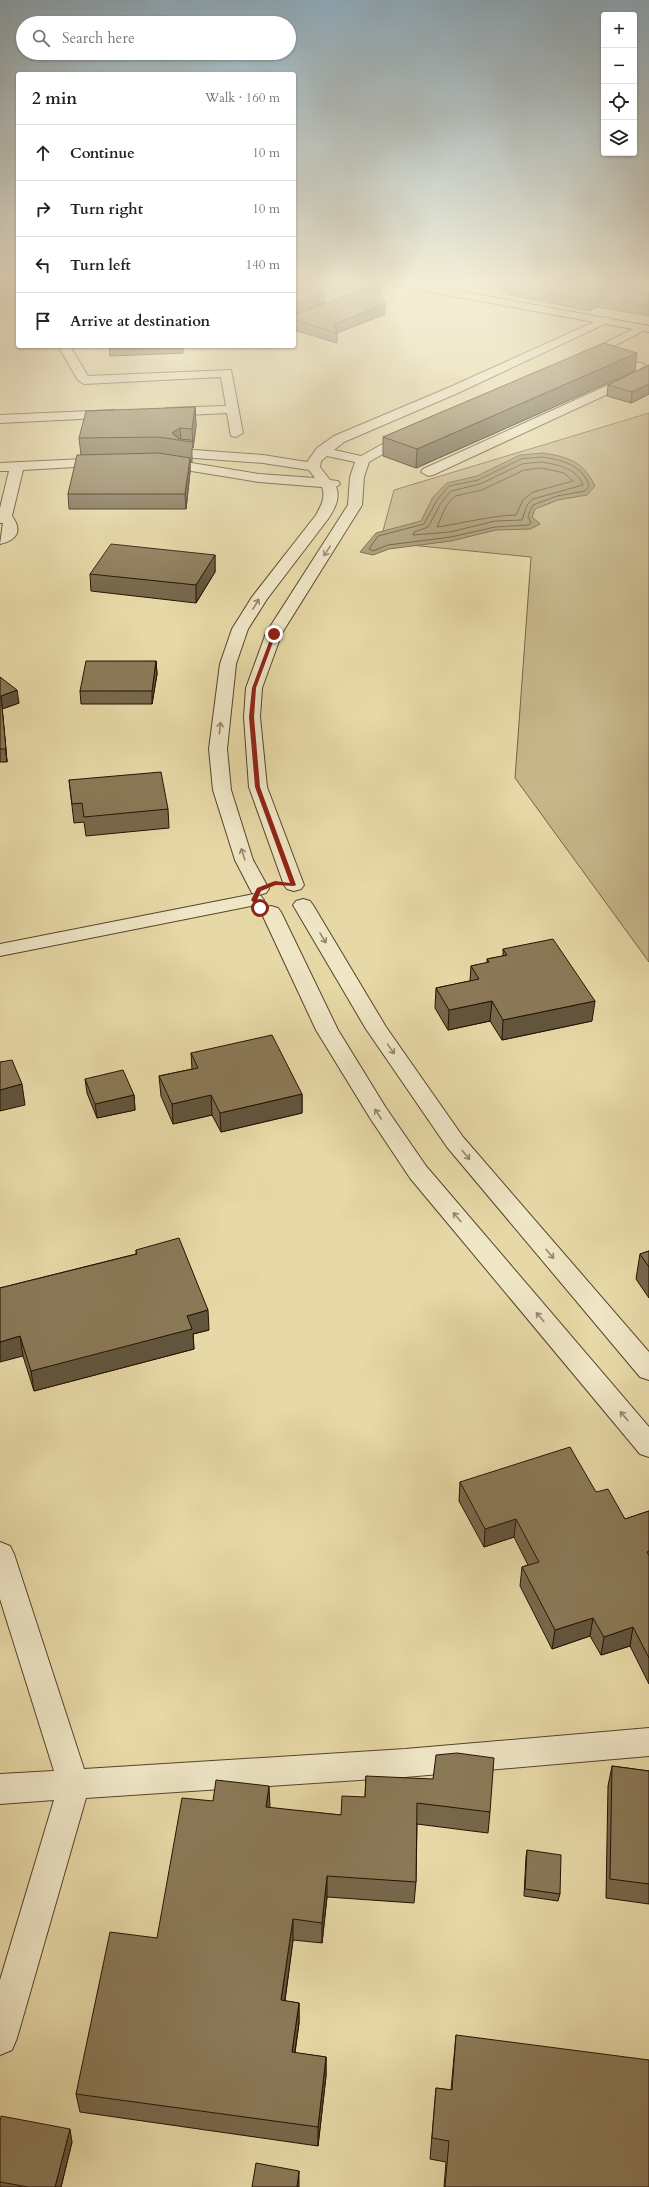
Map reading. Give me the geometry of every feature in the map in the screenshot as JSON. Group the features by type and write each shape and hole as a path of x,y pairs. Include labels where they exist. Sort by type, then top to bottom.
{"street":[{"path":"229,384 236,433"},
{"path":"313,467 314,460 322,451 339,439 467,384"},
{"path":"428,472 622,384"},
{"path":"454,390 475,396"},
{"path":"155,413 233,409"},
{"path":"0,419 124,414"},
{"path":"294,885 258,787 252,717 254,688 274,634 355,505 359,469 363,460 395,441 424,429"},
{"path":"322,451 363,460"},
{"path":"356,487 328,483 259,478 150,457 231,455 313,467 328,483 332,492 329,505 323,516 260,597 240,630 228,664 218,749 222,790 244,860 261,901 327,1030 378,1113 418,1172 649,1446"},
{"path":"0,457 116,458 0,467"},
{"path":"0,540 10,534 10,523 2,518 17,466"},
{"path":"0,950 261,901 290,912 303,905 306,899 306,893 294,885 275,883 261,901"},
{"path":"303,905 377,1029 455,1142 649,1370"},
{"path":"0,1554 74,1786 0,2038"},
{"path":"0,1789 74,1786 406,1763 649,1742"}],"shaded area":[{"path":"649,413 649,962 515,778 531,557 380,542 394,490"}],"water":[{"path":"543,453 560,456 574,462 585,471 595,486 587,495 558,500 535,509 532,517 540,524 530,529 496,530 451,541 389,549 373,555 360,552 376,533 421,521 433,497 447,483 477,476 520,455"}],"building":[{"path":"507,384 566,384 417,449 383,437"},
{"path":"610,384 649,384 632,392 608,385"},
{"path":"195,407 192,429 180,428 172,433 179,439 191,440 191,442 159,437 79,438 86,411"},
{"path":"159,453 190,458 185,494 68,494 77,455"},
{"path":"111,544 215,555 196,585 90,574"},
{"path":"86,661 156,661 152,691 80,691"},
{"path":"0,677 17,690 1,696 6,749 0,749"},
{"path":"161,772 168,809 84,817 82,803 72,804 69,780"},
{"path":"553,939 595,1001 503,1020 492,1001 449,1010 436,988 479,979 471,966 489,962 487,959 507,955 503,949"},
{"path":"272,1035 302,1094 220,1113 211,1095 172,1104 159,1076 198,1068 191,1053"},
{"path":"12,1060 22,1084 0,1090 0,1062"},
{"path":"123,1070 134,1095 95,1104 85,1079"},
{"path":"179,1238 208,1310 187,1316 192,1329 31,1371 20,1336 0,1342 0,1288 137,1254 136,1250"},
{"path":"649,1251 649,1267 640,1254"},
{"path":"570,1447 596,1492 608,1489 625,1519 649,1511 649,1551 647,1552 649,1556 649,1658 633,1627 604,1637 593,1618 555,1630 522,1567 539,1562 516,1519 485,1529 460,1482"},
{"path":"457,1753 494,1758 490,1812 417,1803 416,1882 327,1876 322,1923 293,1919 281,2000 299,2003 292,2052 326,2057 318,2127 76,2094 110,1932 157,1938 182,1798 213,1801 216,1780 269,1786 266,1807 341,1815 342,1796 365,1797 366,1776 433,1779 436,1755"},
{"path":"612,1766 649,1771 649,1884 610,1879"},
{"path":"527,1850 561,1855 560,1894 525,1889"},
{"path":"456,2035 649,2060 649,2187 445,2187 449,2141 432,2138 436,2088 452,2090"},
{"path":"1,2116 70,2129 55,2187 28,2187 0,2182"},
{"path":"256,2163 299,2171 297,2187 252,2187"}],"route":[{"path":"260,908 254,900 254,897 256,893 266,885 275,883 294,885 258,787 252,717 254,688 274,634"}]}
